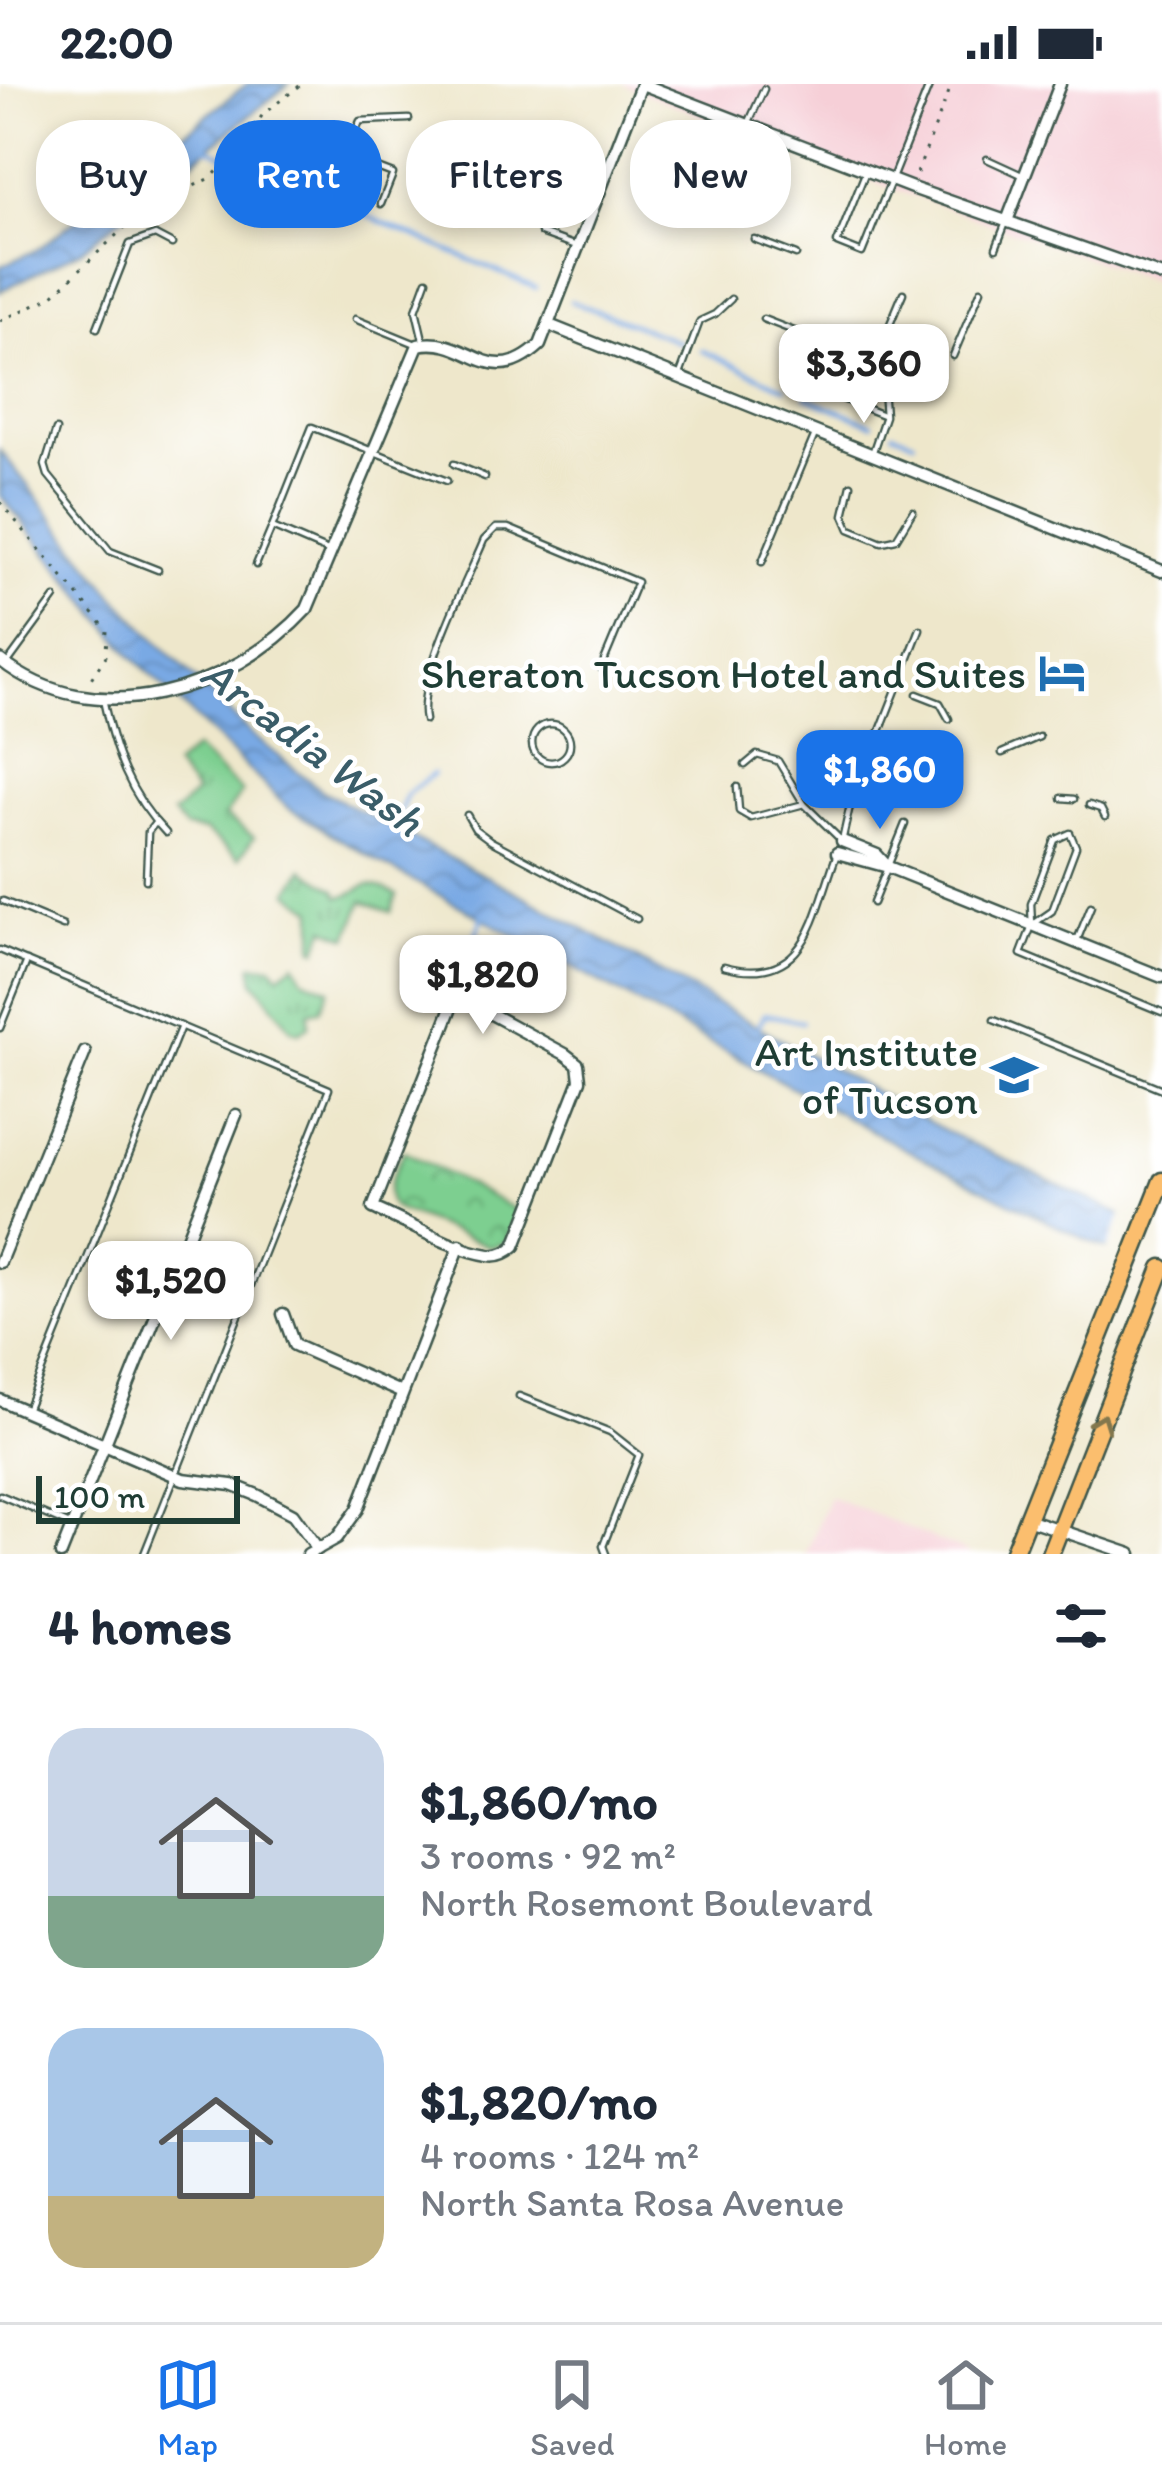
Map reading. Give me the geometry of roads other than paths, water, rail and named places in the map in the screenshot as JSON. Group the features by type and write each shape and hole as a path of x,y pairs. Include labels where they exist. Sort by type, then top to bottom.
{"main road":[{"path":"1013,1554 1162,1180"},
{"path":"1050,1554 1160,1273"}],"street":[{"path":"1007,221 1060,84"},
{"path":"3,662 21,677 86,700 208,680 258,655 307,609 421,345 434,342 497,365 520,363 540,345 642,85 732,120"},
{"path":"791,142 1162,276"},
{"path":"549,325 1162,571"},
{"path":"840,847 877,856 887,868 1162,977"},
{"path":"414,973 578,1064 580,1081 514,1246 505,1254 489,1256 460,1246 373,1208 457,997"},
{"path":"0,1262 85,1052"},
{"path":"61,1554 236,1114"},
{"path":"0,1400 175,1475 232,1485 256,1495 293,1514 313,1551 337,1538 358,1509 460,1246"},
{"path":"284,1314 294,1345 400,1392"},
{"path":"1027,1519 1131,1554"}],"lane":[{"path":"866,171 837,243 862,253 930,84"},
{"path":"751,120 764,89"},
{"path":"382,120 409,119"},
{"path":"987,160 1024,176"},
{"path":"382,170 393,174 382,202"},
{"path":"996,248 1007,221"},
{"path":"541,232 579,248"},
{"path":"97,328 130,244 155,235 172,244"},
{"path":"754,239 796,255"},
{"path":"355,319 421,345 416,310 427,280"},
{"path":"953,356 981,290"},
{"path":"872,454 885,416 880,348 902,293"},
{"path":"679,377 700,321 731,299"},
{"path":"763,319 879,364"},
{"path":"800,382 885,416"},
{"path":"256,565 312,427 447,481"},
{"path":"56,430 45,465 48,475 110,551 158,570"},
{"path":"762,562 816,432"},
{"path":"454,464 485,477"},
{"path":"851,485 844,515 850,529 882,542 896,539 913,511"},
{"path":"272,526 330,552"},
{"path":"425,720 424,698 443,637 484,540 496,528 508,528 637,582 601,668"},
{"path":"3,662 55,598"},
{"path":"724,966 750,973 770,969 794,956 812,932 849,810 920,629"},
{"path":"917,694 940,703 949,719"},
{"path":"103,699 110,735 141,808 166,833"},
{"path":"560,726 568,735 570,748 562,759 550,762 535,753 534,735 542,727 560,726"},
{"path":"1002,754 1039,737"},
{"path":"745,765 757,755 778,761 804,804 840,847"},
{"path":"737,787 739,811 751,818 804,804"},
{"path":"1062,798 1075,799"},
{"path":"1090,805 1101,809 1105,817"},
{"path":"467,815 491,841 637,919"},
{"path":"146,880 148,832 156,822"},
{"path":"873,903 905,824"},
{"path":"1032,926 1052,911 1076,847 1070,833 1055,839 1031,904 1032,926 1021,953 1162,1012"},
{"path":"3,901 63,926"},
{"path":"1076,943 1091,906"},
{"path":"0,950 329,1089 143,1554"},
{"path":"0,1028 27,961"},
{"path":"994,1019 1162,1089"},
{"path":"26,1411 181,1026"},
{"path":"519,1396 610,1432 639,1455 603,1546 606,1554"},
{"path":"0,1496 72,1526"}],"water":[{"path":"247,84 289,84 244,120 214,120 214,144 190,163 190,129"},
{"path":"65,228 109,228 80,251 0,291 0,267 40,248"},
{"name":"Arcadia Wash","path":"0,450 115,597 252,735 322,791 522,895 947,1132 1130,1219 1162,1273 907,1150 288,808 132,656 0,495"}],"waterway":[{"path":"205,147 536,288"},
{"path":"571,301 680,342"},
{"path":"701,350 785,388"},
{"path":"806,397 872,424"},
{"path":"893,433 914,441"},
{"path":"393,830 407,794 433,774"},
{"path":"457,986 484,913"},
{"path":"757,1028 765,1014 802,1022"}],"place":[{"name":"Sheraton Tucson Hotel and Suites","path":"1062,673"},
{"name":"Art Institute of Tucson","path":"1014,1075"}]}
